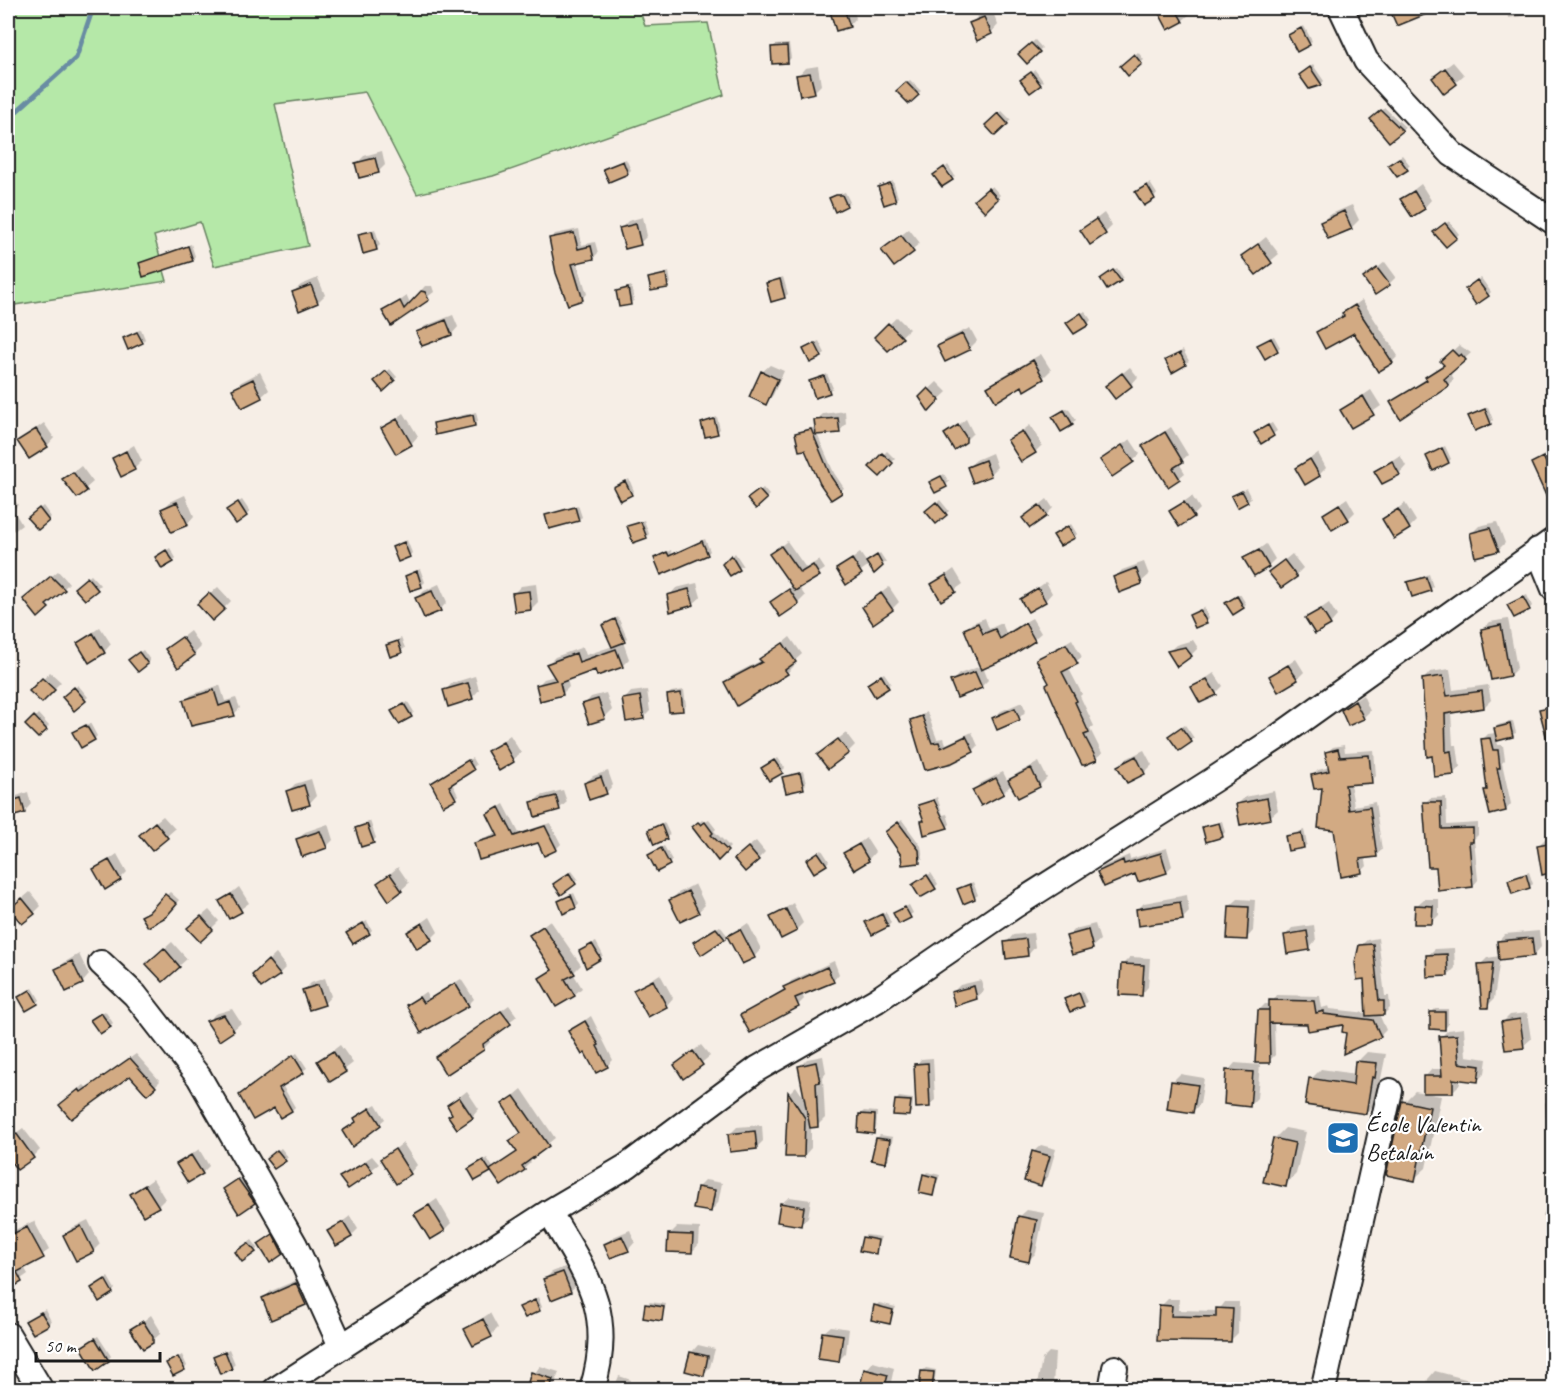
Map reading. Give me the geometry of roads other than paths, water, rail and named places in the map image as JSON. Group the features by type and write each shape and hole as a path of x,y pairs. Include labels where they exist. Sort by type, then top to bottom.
{"street":[{"path":"1341,8 1366,61 1452,154 1554,222"},
{"path":"275,1389 549,1212 627,1166 757,1069 876,1000 1014,906 1269,743 1546,545 1554,589"},
{"path":"101,963 135,995 199,1077 295,1245 340,1346"},
{"path":"1323,1389 1390,1091"},
{"path":"549,1212 588,1276 598,1306 602,1334 592,1389"},
{"path":"8,1335 41,1389"}],"waterway":[{"path":"8,119 76,58 93,8"}],"place":[{"name":"École Valentin Betalain","path":"1343,1138"}]}
